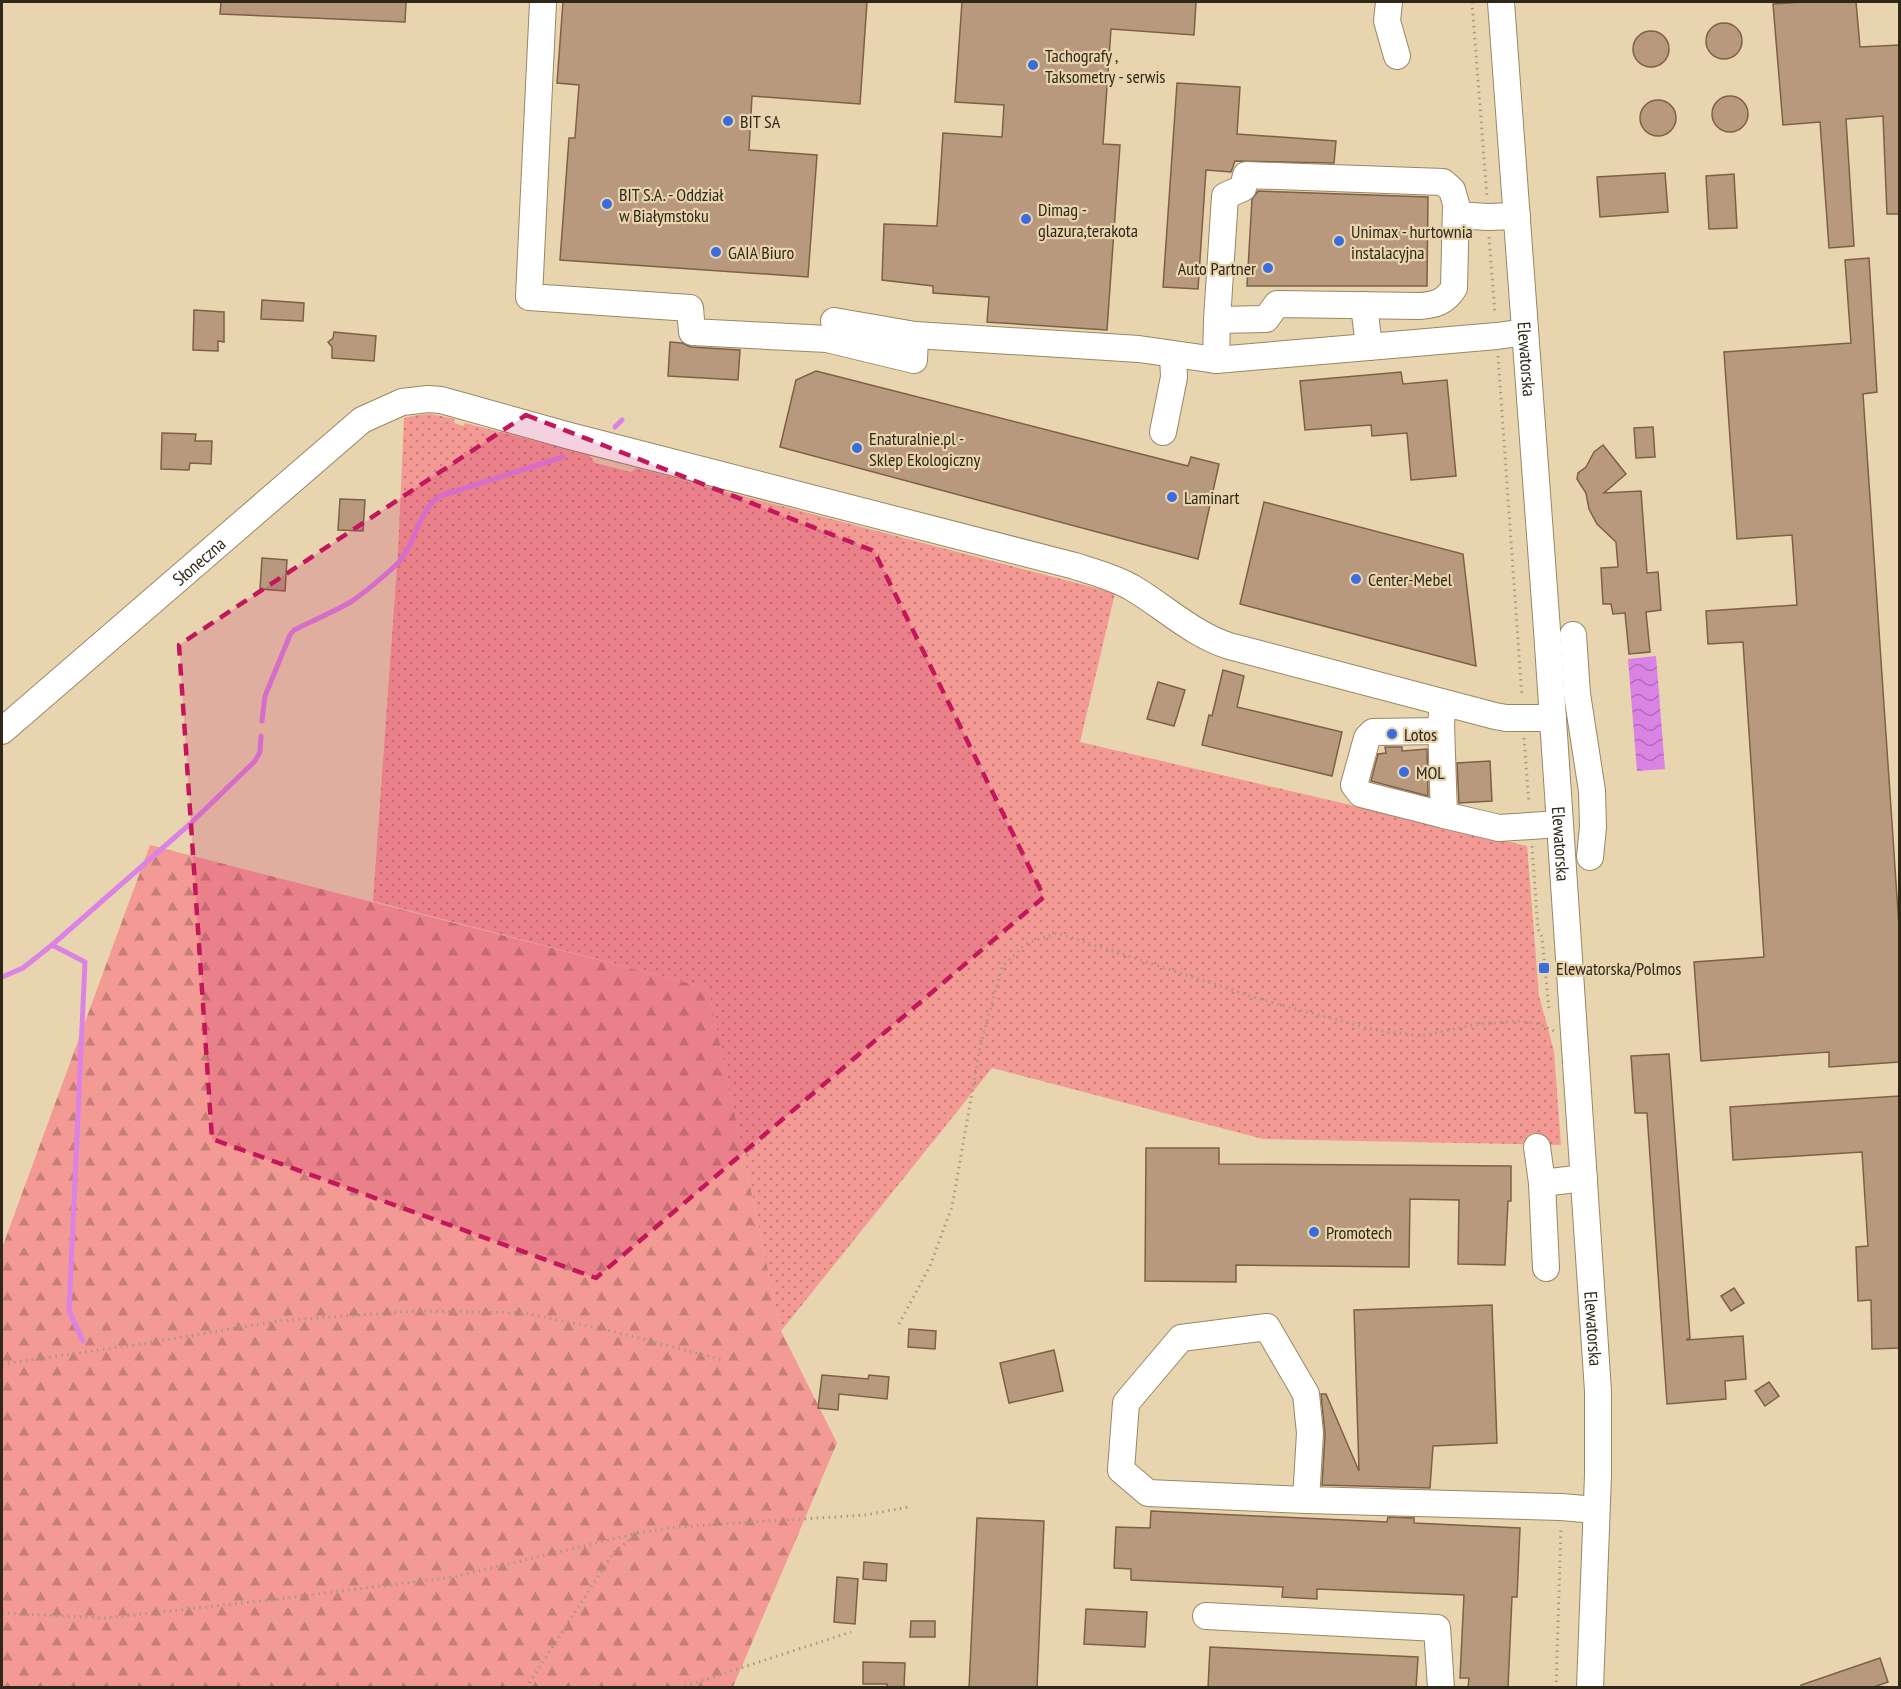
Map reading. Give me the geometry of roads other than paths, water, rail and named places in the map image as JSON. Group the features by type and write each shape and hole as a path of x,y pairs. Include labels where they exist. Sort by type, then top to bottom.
{"street":[{"path":"543,2 529,297 690,308 692,332 827,339 914,360 915,335"},
{"path":"1389,2 1387,21 1397,57"},
{"name":"Elewatorska","path":"1501,2 1526,332 1598,1391 1590,1688"},
{"path":"1216,360 1217,320 1225,196 1243,188 1246,175 1443,182 1452,190 1456,204 1454,288 1447,299 1433,305 1276,304 1266,319 1217,320"},
{"path":"1456,215 1517,216"},
{"path":"1447,299 1458,339"},
{"path":"1364,305 1369,347"},
{"path":"834,321 915,335 1139,349 1216,360 1526,332"},
{"path":"1163,432 1174,377 1173,355"},
{"name":"Słoneczna","path":"2,730 362,420 402,402 428,399 455,403 581,439 1075,566 1121,582 1150,599 1195,631 1218,642 1495,716 1552,718"},
{"path":"1573,635 1577,694 1592,791 1593,827 1590,856"},
{"path":"1443,703 1444,815"},
{"path":"1442,731 1373,732 1367,738 1354,785 1361,794 1499,828 1560,824"},
{"path":"1538,1147 1546,1268"},
{"path":"1542,1183 1584,1178"},
{"path":"1306,1500 1310,1434 1306,1394 1267,1327 1181,1338 1126,1403 1121,1470 1148,1493 1306,1500 1561,1507 1596,1510"},
{"path":"1206,1616 1437,1628 1442,1688"}],"water":[{"path":"1656,656 1665,769 1637,771 1628,659"}],"waterway":[{"path":"615,427 622,420"},
{"path":"262,721 265,696 290,635 294,630 349,603 394,567 405,555 422,518 433,502 440,496 563,457"},
{"path":"2,977 23,968 52,945 190,824 255,761 260,752 261,736"},
{"path":"52,945 85,962 69,1311 83,1341"}],"place":[{"name":"Tachografy , Taksometry - serwis","path":"1033,65"},
{"name":"BIT SA","path":"728,121"},
{"name":"BIT S.A. - Oddział w Białymstoku","path":"607,204"},
{"name":"Dimag - glazura,terakota","path":"1026,219"},
{"name":"Unimax - hurtownia instalacyjna","path":"1339,241"},
{"name":"GAIA Biuro","path":"716,252"},
{"name":"Auto Partner","path":"1268,268"},
{"name":"Enaturalnie.pl - Sklep Ekologiczny","path":"857,448"},
{"name":"Laminart","path":"1172,497"},
{"name":"Center-Mebel","path":"1356,579"},
{"name":"Lotos","path":"1392,734"},
{"name":"MOL","path":"1404,772"},
{"name":"Elewatorska/Polmos","path":"1544,968"},
{"name":"Promotech","path":"1314,1232"}]}
